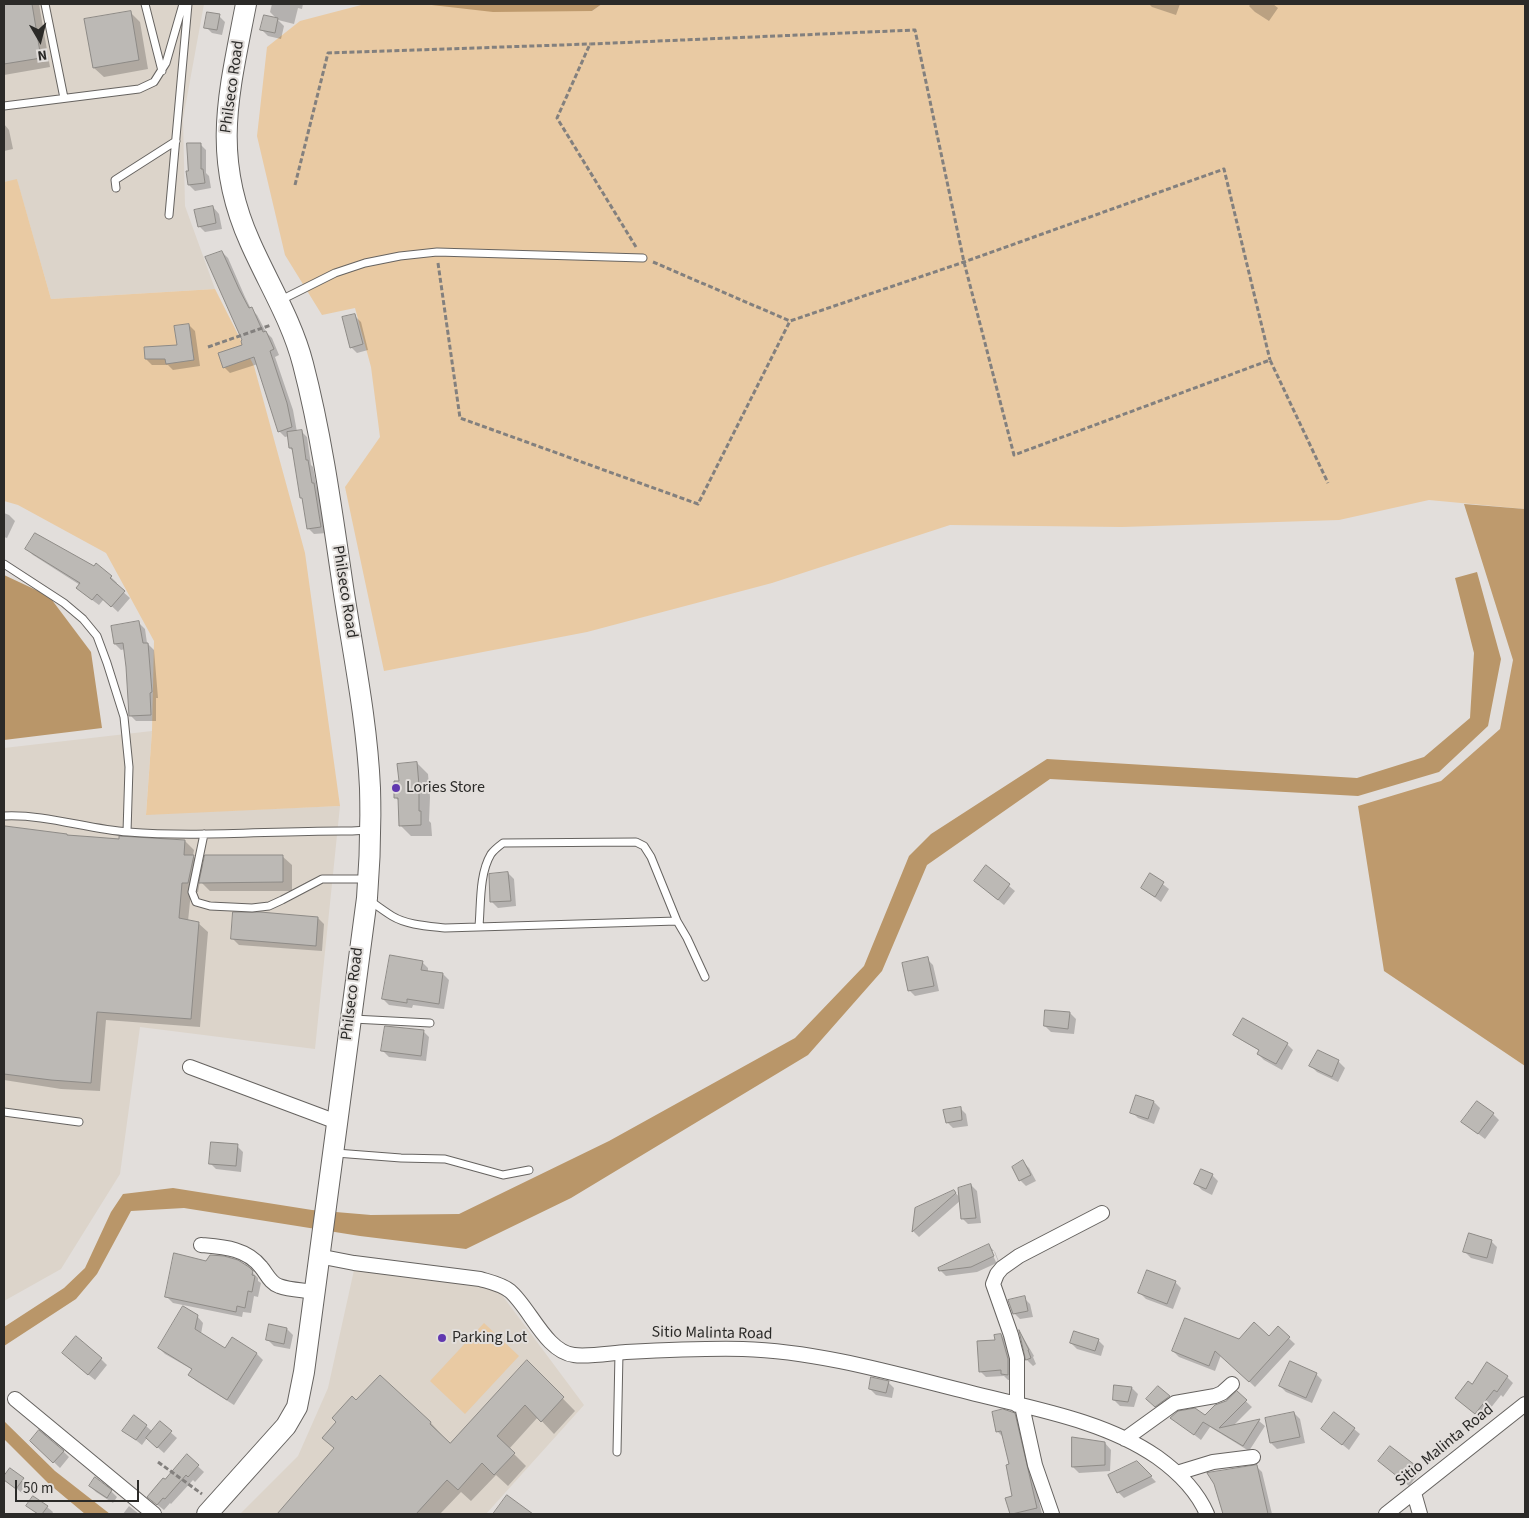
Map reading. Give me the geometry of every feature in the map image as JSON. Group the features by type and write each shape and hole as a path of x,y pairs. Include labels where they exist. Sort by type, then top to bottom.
{"street":[{"name":"Philseco Road","path":"212,1509 286,1426 297,1407 304,1372 367,888 370,829 370,785 364,733 325,468 308,381 299,345 240,218 233,196 225,145 230,87 246,4"},
{"path":"190,1067 337,1122"},
{"path":"1052,1514 1035,1465 1019,1405 1017,1358 993,1284 1002,1268 1019,1256 1102,1212"},
{"path":"201,1245 223,1247 242,1252 260,1266 269,1279 279,1286 314,1292"},
{"name":"Sitio Malinta Road","path":"319,1251 354,1263 480,1279 496,1283 510,1291 560,1351 574,1355 743,1349 806,1356 891,1373 1090,1424 1157,1457 1177,1473 1197,1496 1207,1514"},
{"path":"1125,1440 1175,1403 1215,1396 1222,1393 1232,1384"},
{"path":"15,1399 154,1514"},
{"name":"Sitio Malinta Road","path":"1386,1514 1525,1404"},
{"path":"1177,1473 1213,1462 1253,1456"},
{"path":"1414,1493 1420,1514"}],"lane":[{"path":"45,4 64,98"},
{"path":"145,4 162,71"},
{"path":"4,106 139,89 154,82 166,63 183,4"},
{"path":"170,215 188,4"},
{"path":"116,188 115,180 176,141"},
{"path":"279,301 335,273 365,263 400,256 437,252 643,258"},
{"path":"4,564 64,603 83,618 97,636 124,717 129,768 127,832"},
{"path":"4,816 54,820 127,832 204,834 370,829"},
{"path":"204,834 192,892 196,902 210,906 252,908 269,906 322,879 367,888 393,916 406,922 423,926 445,928 677,921"},
{"path":"479,926 482,884 486,869 492,854 503,843 636,842 644,846 651,857 677,921 705,977"},
{"path":"350,1019 430,1024"},
{"path":"4,1112 79,1122"},
{"path":"333,1152 401,1158 445,1159 503,1175 529,1170"},
{"path":"617,1452 619,1352"}],"path":[{"path":"295,185 328,53 915,30 964,262 1014,455 1270,360"},
{"path":"590,44 557,118 643,258 790,321 964,262 1224,169 1270,360 1328,483"},
{"path":"437,252 460,418 698,504 790,321"},
{"path":"208,347 288,320"},
{"path":"158,1462 212,1509"}],"shaded area":[{"path":"4,4 204,4 183,119 185,206 215,289 51,299 17,180 4,182"},
{"path":"365,4 423,4 592,11 602,4 1525,4 1525,509 1429,500 1339,520 1122,527 950,525 772,583 587,632 384,671 345,487 380,437 371,367 355,308 322,315 285,255 257,136 267,47 300,21"},
{"path":"423,4 602,4 592,11 493,12"},
{"path":"17,179 51,299 215,289 254,366 305,553 340,806 146,815 152,731 154,641 106,553 18,505 4,501 4,182"},
{"path":"1464,504 1525,509 1525,1066 1384,971 1358,806 1441,781 1500,729 1513,660"},
{"path":"1477,572 1501,659 1488,726 1439,772 1358,796 1050,779 927,865 882,971 808,1055 571,1198 466,1249 360,1236 184,1208 131,1211 97,1274 76,1299 4,1346 4,1327 64,1288 85,1268 111,1212 123,1194 173,1188 312,1210 371,1215 459,1214 609,1141 795,1038 864,966 909,856 931,834 1047,759 1357,778 1424,757 1470,718 1474,653 1455,578"},
{"path":"4,575 49,596 91,652 102,728 4,740"},
{"path":"152,731 146,814 340,806 315,1049 140,1027 120,1174 61,1269 4,1301 4,748"},
{"path":"356,1261 496,1287 584,1405 486,1514 240,1514 298,1456 328,1388"},
{"path":"484,1323 519,1356 465,1414 430,1381"},
{"path":"4,1421 55,1471 110,1514 85,1514 48,1483 4,1439"}],"building":[{"path":"4,4 32,4 41,58 4,64"},
{"path":"131,11 139,60 93,68 84,19"},
{"path":"207,12 220,14 217,30 204,28"},
{"path":"264,15 278,18 275,33 260,30"},
{"path":"187,143 201,143 201,169 203,169 205,183 188,185 186,171 188,171"},
{"path":"213,206 216,223 198,227 194,210"},
{"path":"222,251 249,308 252,307 263,332 266,331 274,349 270,351 287,403 292,427 278,432 254,357 223,368 218,353 242,345 242,340 205,257"},
{"path":"355,314 363,344 350,348 342,317"},
{"path":"189,324 194,360 166,364 165,359 145,359 144,347 177,345 174,326"},
{"path":"302,430 306,460 308,460 312,483 314,483 321,527 307,529 292,448 289,448 287,432"},
{"path":"35,533 94,566 96,563 112,576 110,578 125,591 111,607 97,594 92,600 76,588 80,583 25,549"},
{"path":"139,621 143,643 148,643 152,692 150,693 151,715 129,716 123,643 114,644 111,626"},
{"path":"417,762 421,825 399,826 398,798 394,798 394,781 399,781 397,764"},
{"path":"5,826 67,835 119,839 119,836 185,840 184,855 194,855 188,883 182,883 179,918 199,922 191,1019 97,1012 91,1083 4,1074"},
{"path":"205,855 283,855 283,882 199,883"},
{"path":"986,865 1010,884 998,900 974,881"},
{"path":"508,872 511,901 490,902 489,874"},
{"path":"1150,873 1164,882 1155,897 1141,888"},
{"path":"233,912 260,912 318,917 316,946 231,939"},
{"path":"390,955 423,961 421,970 443,973 439,1004 407,999 407,1003 382,999"},
{"path":"928,957 934,986 908,991 902,963"},
{"path":"1045,1010 1070,1012 1068,1029 1044,1026"},
{"path":"1243,1018 1288,1043 1276,1064 1257,1054 1259,1050 1233,1035"},
{"path":"385,1026 424,1030 421,1056 381,1051"},
{"path":"1318,1050 1339,1060 1332,1077 1309,1066"},
{"path":"1136,1095 1154,1101 1148,1119 1130,1113"},
{"path":"1477,1101 1494,1113 1478,1134 1461,1122"},
{"path":"961,1107 962,1120 946,1123 943,1110"},
{"path":"211,1142 238,1144 236,1166 209,1164"},
{"path":"1023,1160 1031,1175 1019,1181 1012,1167"},
{"path":"1201,1169 1213,1174 1206,1189 1194,1184"},
{"path":"971,1184 976,1218 961,1219 958,1188"},
{"path":"954,1190 956,1193 912,1232 915,1208"},
{"path":"1469,1233 1492,1240 1487,1258 1463,1252"},
{"path":"989,1244 994,1256 971,1267 939,1271 938,1268"},
{"path":"174,1253 206,1261 210,1255 224,1256 238,1260 249,1267 253,1271 252,1275 255,1276 252,1292 248,1291 245,1308 237,1306 236,1312 165,1297"},
{"path":"1147,1270 1176,1281 1167,1304 1138,1293"},
{"path":"1025,1296 1028,1311 1013,1314 1008,1300"},
{"path":"183,1306 198,1315 195,1329 225,1348 232,1337 257,1353 227,1400 188,1375 192,1369 158,1348"},
{"path":"1185,1318 1239,1339 1254,1322 1269,1336 1278,1326 1290,1337 1249,1382 1215,1351 1209,1366 1172,1351"},
{"path":"269,1324 287,1328 284,1344 266,1340"},
{"path":"1019,1330 1031,1358 1026,1360"},
{"path":"1074,1331 1099,1339 1095,1351 1070,1343"},
{"path":"1001,1334 1008,1359 1008,1375 1001,1374 1001,1370 979,1372 977,1341 995,1340 994,1335"},
{"path":"76,1336 102,1358 88,1375 62,1353"},
{"path":"527,1360 564,1397 541,1422 525,1405 497,1436 515,1453 494,1475 482,1463 458,1490 447,1480 416,1514 277,1514 334,1448 322,1438 336,1422 332,1418 352,1396 356,1400 380,1375 431,1422 430,1424 450,1443"},
{"path":"1290,1361 1317,1373 1306,1398 1279,1386"},
{"path":"1487,1362 1508,1376 1497,1392 1494,1390 1475,1414 1455,1398 1468,1381 1472,1384"},
{"path":"871,1377 889,1381 886,1393 869,1389"},
{"path":"1114,1385 1132,1387 1128,1402 1113,1400"},
{"path":"1158,1386 1170,1396 1155,1407 1146,1399"},
{"path":"1237,1391 1247,1400 1219,1428 1260,1419 1243,1446 1203,1422 1194,1435 1170,1418 1178,1411 1195,1408 1205,1415 1215,1405 1226,1401"},
{"path":"1003,1409 1015,1413 1037,1508 1012,1514 1010,1514 1005,1498 1012,1496 1006,1465 1009,1464 1001,1431 996,1432 992,1412"},
{"path":"1294,1412 1300,1437 1270,1443 1265,1418"},
{"path":"1334,1412 1355,1428 1342,1445 1321,1429"},
{"path":"134,1415 147,1425 136,1440 122,1431"},
{"path":"160,1421 172,1431 157,1448 146,1438"},
{"path":"39,1430 64,1451 53,1463 30,1441"},
{"path":"1072,1437 1105,1442 1105,1465 1072,1467"},
{"path":"1390,1446 1415,1465 1403,1481 1378,1461"},
{"path":"187,1454 199,1465 188,1477 186,1475 165,1499 163,1498 157,1505 147,1497"},
{"path":"1137,1461 1152,1476 1117,1493 1108,1475"},
{"path":"1257,1465 1268,1514 1223,1514 1214,1484 1207,1473"},
{"path":"10,1468 24,1478 16,1489 4,1480 4,1476"},
{"path":"95,1477 112,1490 107,1498 89,1486"},
{"path":"507,1495 533,1514 493,1514"},
{"path":"33,1496 48,1506 42,1514 38,1514 26,1506"}],"place":[{"name":"Lories Store","path":"396,788"},
{"name":"Parking Lot","path":"442,1338"}]}
